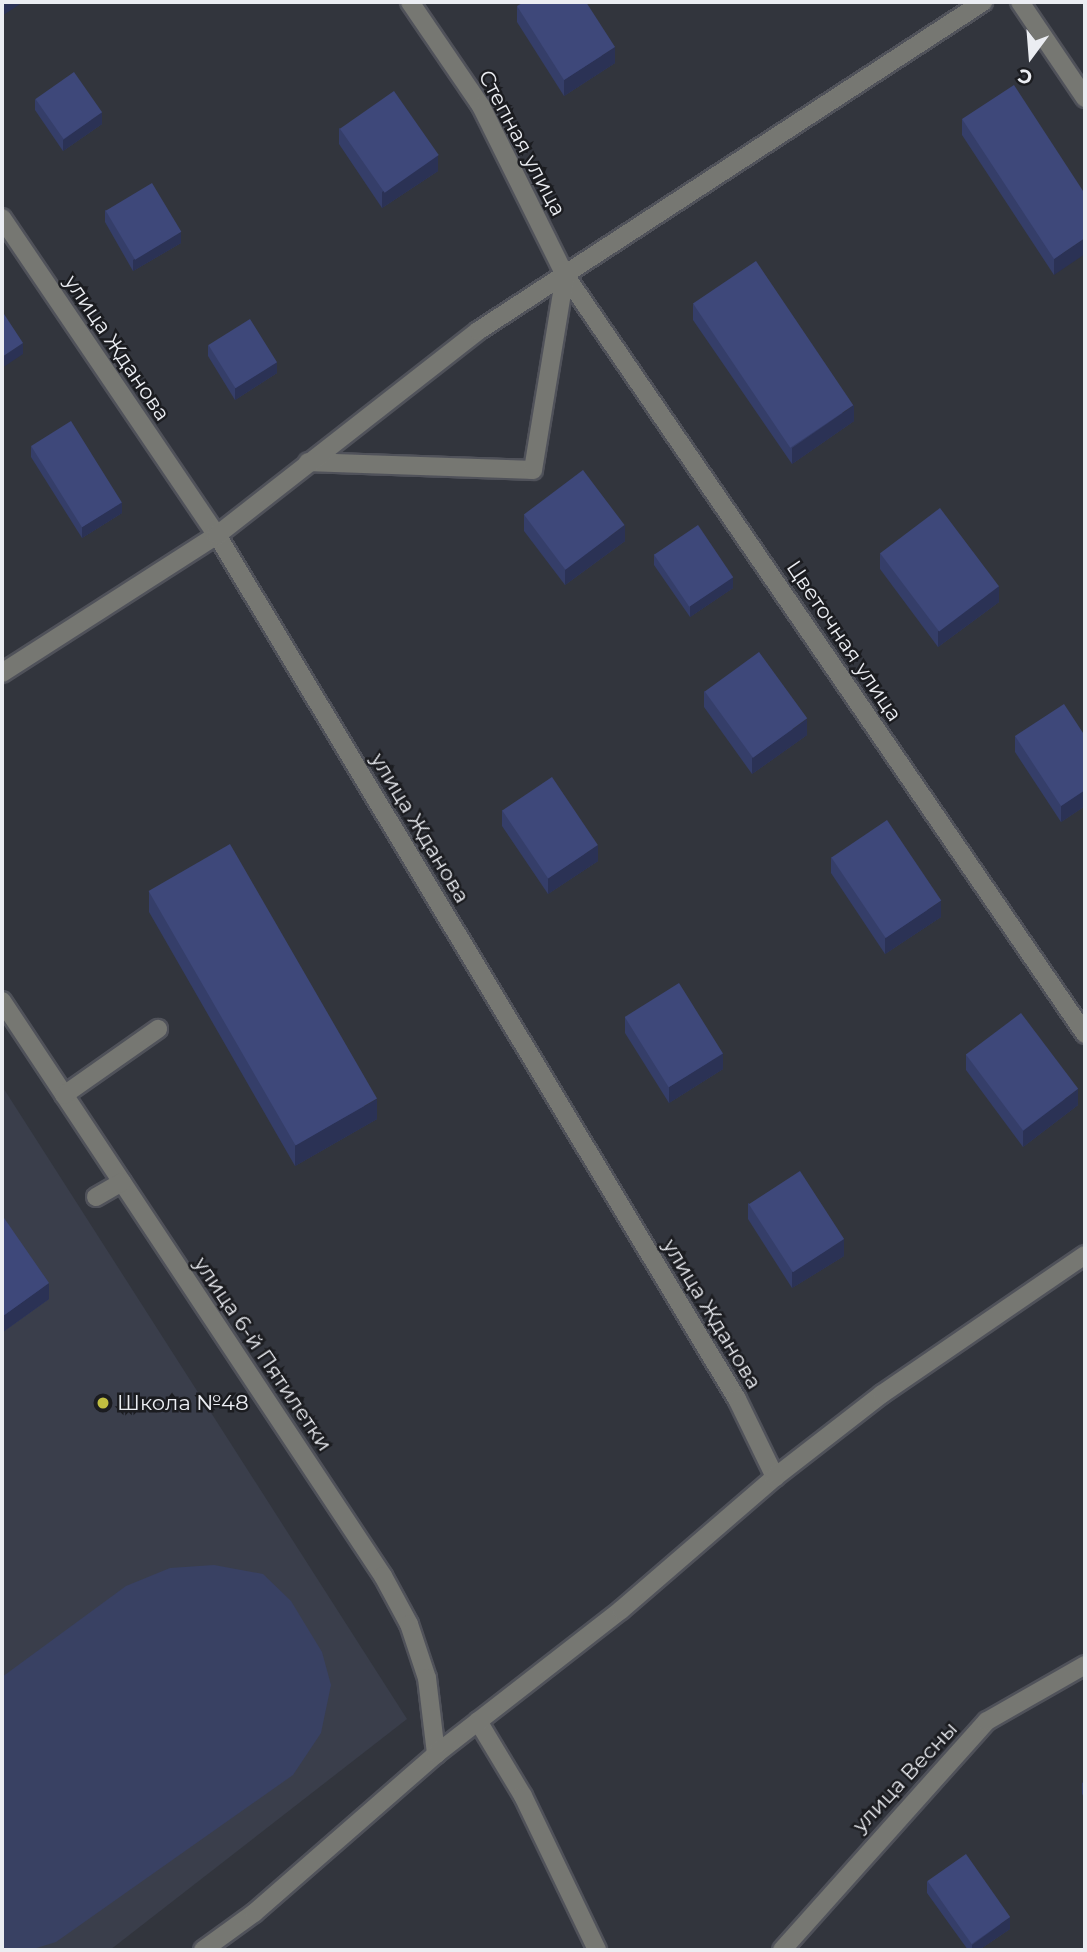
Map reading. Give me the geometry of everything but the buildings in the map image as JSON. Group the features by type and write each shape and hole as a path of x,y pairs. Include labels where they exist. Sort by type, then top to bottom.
{"street":[{"name":"Степная улица","path":"410,2 481,106 565,275"},
{"path":"2,673 217,536 478,331 983,2"},
{"path":"1020,2 1085,98"},
{"name":"улица Жданова","path":"2,218 217,536 730,1387 775,1476"},
{"path":"308,462 533,470 565,275"},
{"name":"Цветочная улица","path":"565,275 1085,1034"},
{"name":"улица 6-й Пятилетки","path":"2,1001 383,1576 409,1625 427,1678 436,1754"},
{"path":"64,1095 158,1029"},
{"path":"96,1197 122,1182"},
{"path":"203,1950 254,1913 436,1754 621,1609 775,1476 882,1394 1085,1255"},
{"name":"улица Весны","path":"782,1950 987,1721 1085,1665"},
{"path":"478,1721 523,1796 597,1950"}],"shaded area":[{"name":"Школа №48","path":"2,1086 407,1719 110,1950 2,1950"},
{"path":"214,1565 263,1574 291,1601 322,1652 331,1685 321,1733 293,1775 56,1942 30,1950 2,1950 2,1677 126,1586 170,1568"}],"place":[{"name":"Школа №48","path":"103,1403"}]}
